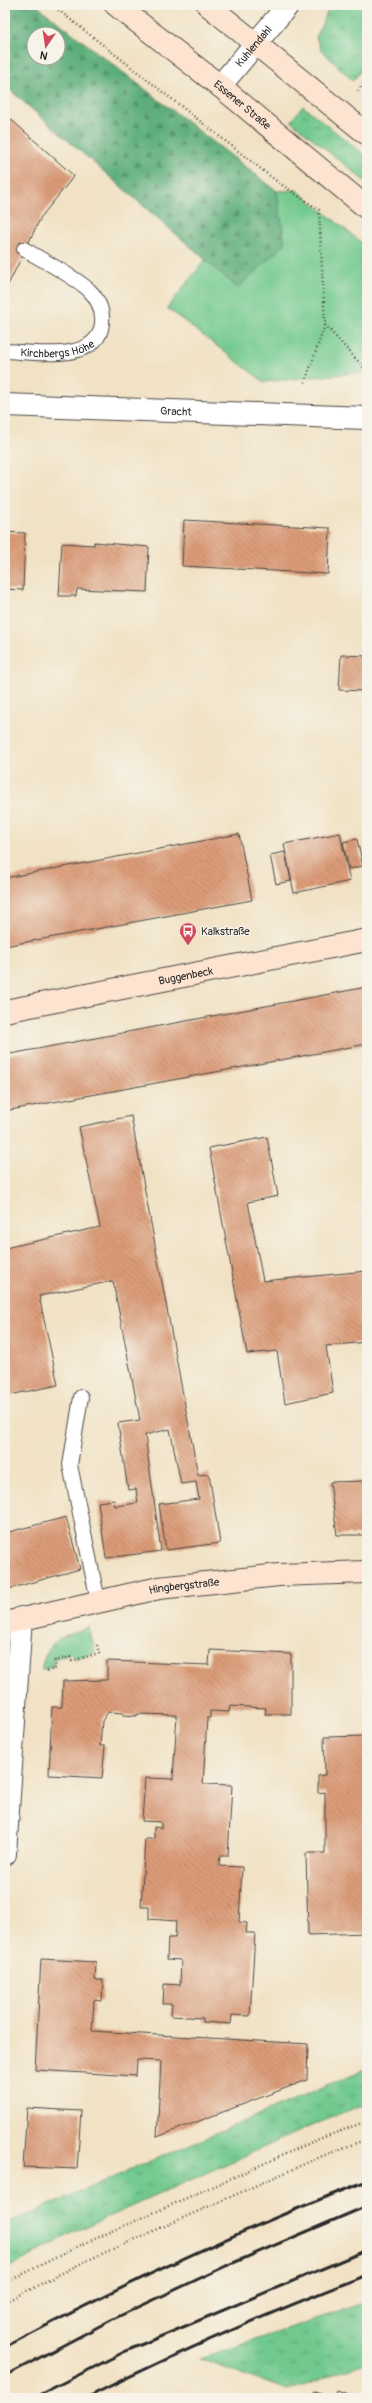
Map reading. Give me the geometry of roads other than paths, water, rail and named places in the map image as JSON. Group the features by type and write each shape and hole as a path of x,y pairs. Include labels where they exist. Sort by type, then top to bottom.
{"street":[{"name":"Essener Straße","path":"116,5 220,86 367,208"},
{"path":"208,5 367,134"},
{"name":"Kuhlendahl","path":"220,86 288,5"},
{"name":"Gracht","path":"5,405 292,417 360,415"},
{"name":"Buggenbeck","path":"5,1011 367,940"},
{"name":"Hingbergstraße","path":"13,1620 159,1588 279,1574 367,1572"},
{"path":"5,1854 13,1620"}],"lane":[{"name":"Kirchbergs Höhe","path":"5,351 70,353 88,347 98,335 102,324 102,310 89,290 24,249"},
{"path":"82,1397 70,1464 98,1601"}],"railway":[{"path":"5,2347 184,2258 275,2218 367,2181"},
{"path":"5,2376 111,2320 226,2266 367,2206"},
{"path":"33,2398 126,2351 367,2250"},
{"path":"86,2398 225,2333 295,2303 367,2275"}],"place":[{"name":"Kalkstraße","path":"188,946"}]}
